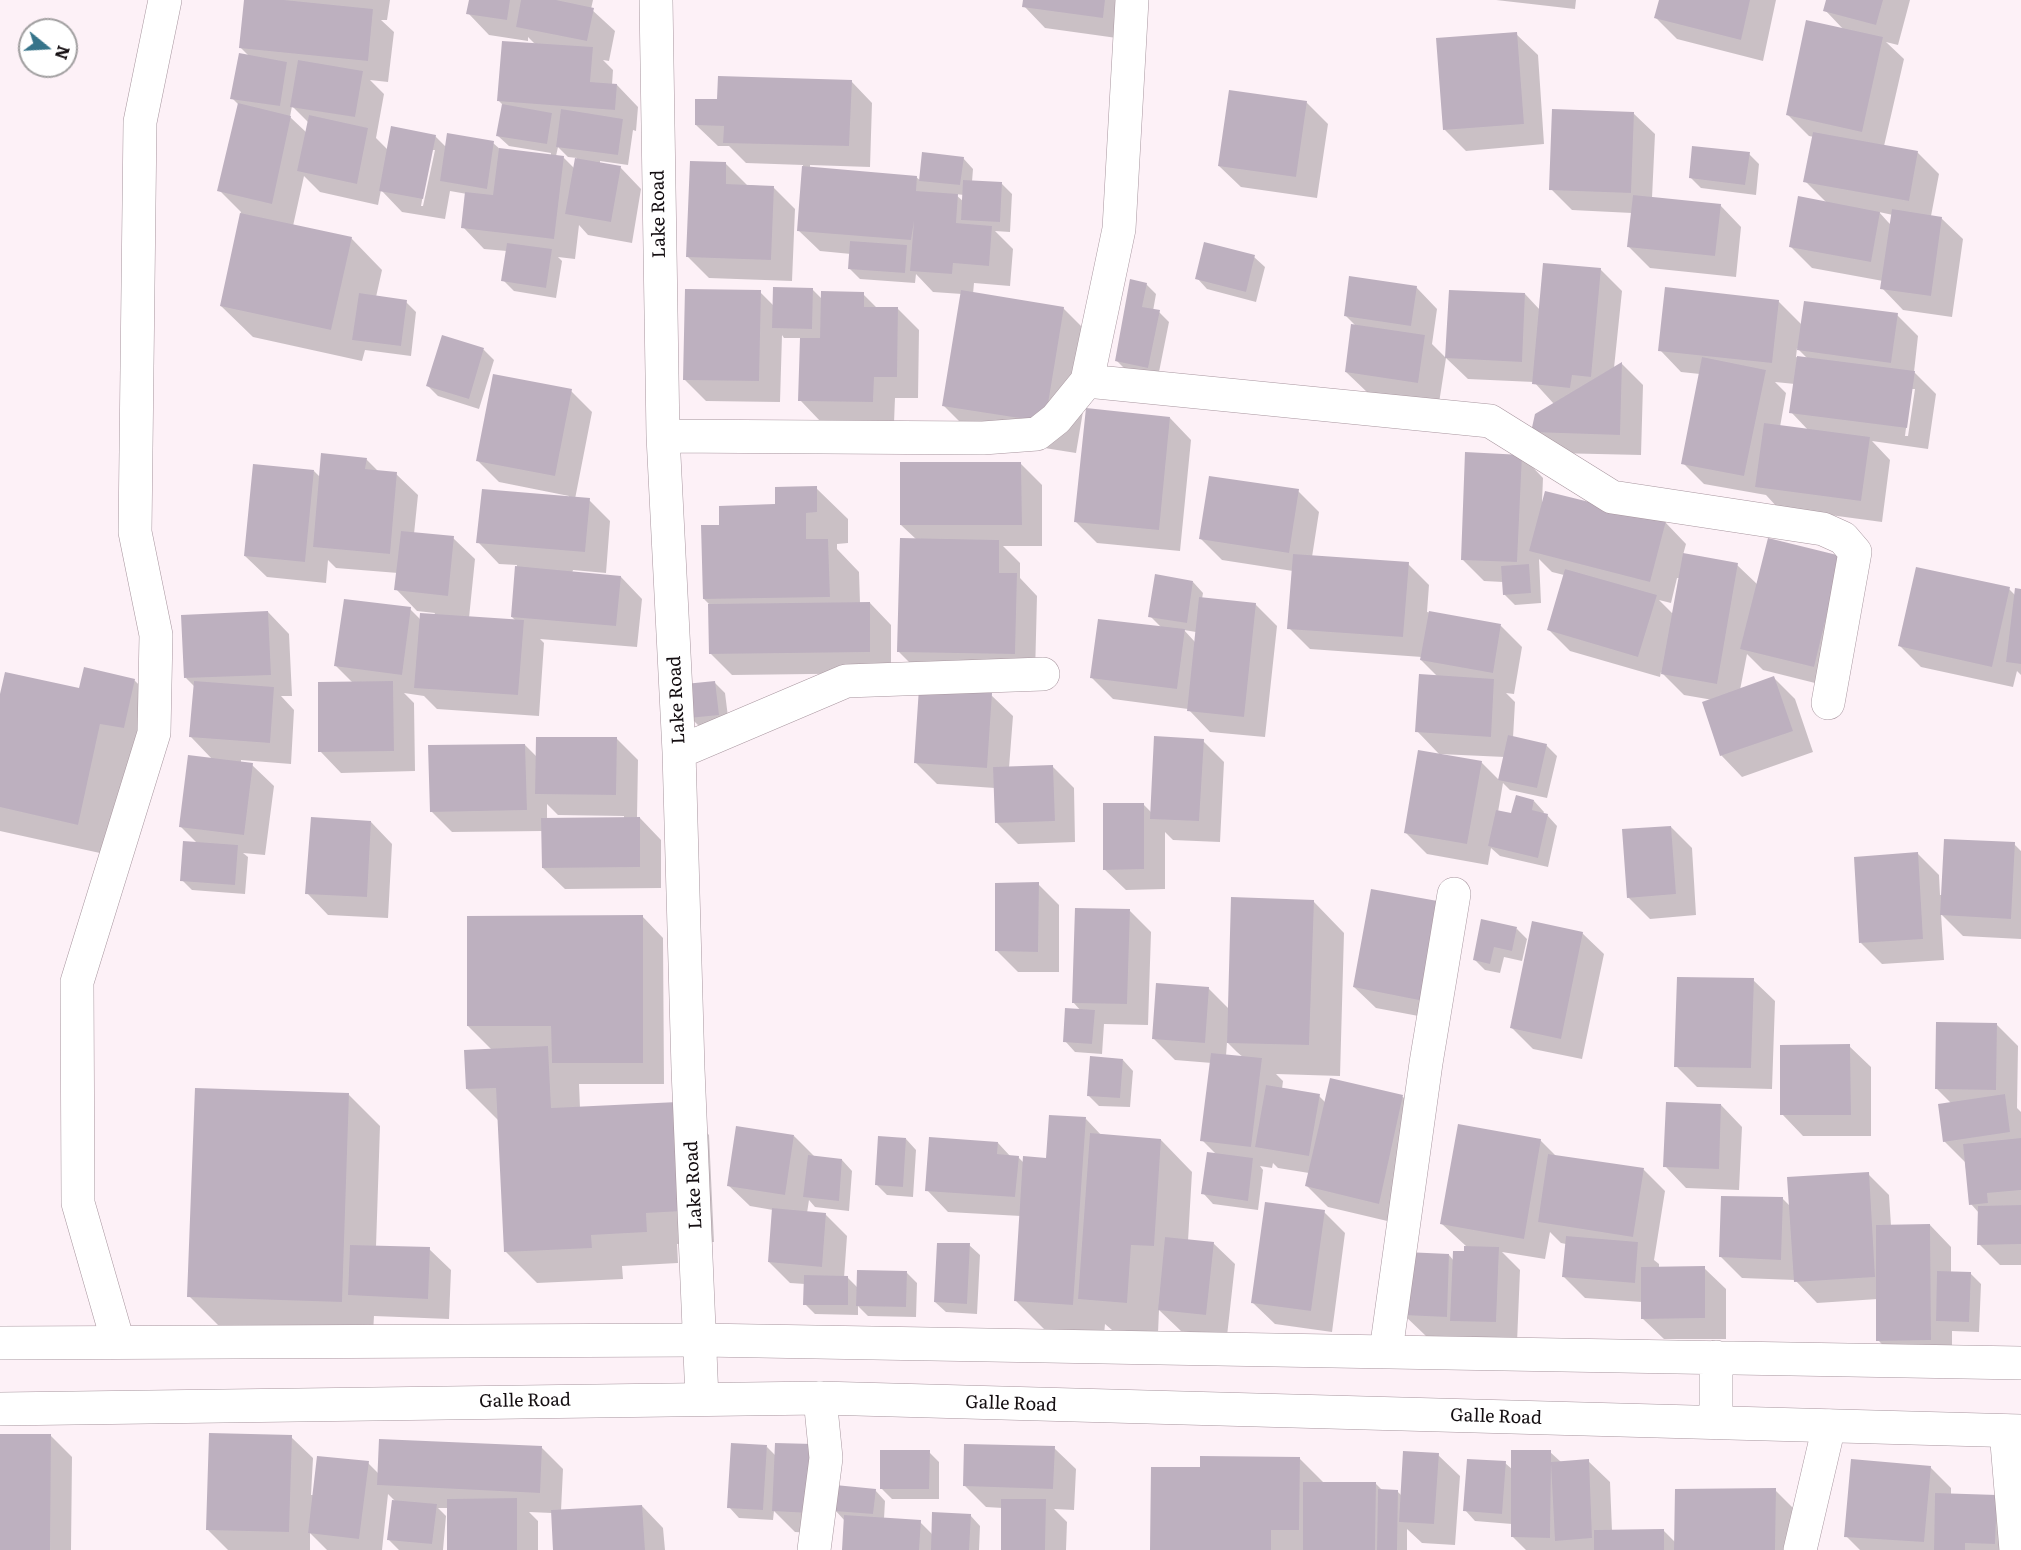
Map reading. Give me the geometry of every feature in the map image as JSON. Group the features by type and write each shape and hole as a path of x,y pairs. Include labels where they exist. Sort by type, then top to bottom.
{"main road":[{"path":"118,1342 78,1203 76,982 154,733 156,635 135,532 140,122 165,0"},
{"name":"Lake Road","path":"656,0 663,436 680,752 688,1069 702,1399"},
{"path":"663,436 983,438 1038,434 1056,419 1087,381 1119,229 1132,0"},
{"path":"1087,381 1490,421 1612,497 1824,529 1843,538 1855,552 1828,703"},
{"path":"680,752 846,681 1043,674"},
{"path":"1386,1351 1426,1063 1454,894"},
{"path":"0,1343 701,1340 2021,1363"},
{"path":"1716,1357 1716,1423"},
{"path":"814,1550 826,1458 820,1398"},
{"name":"Galle Road","path":"0,1409 820,1398 2013,1431"},
{"path":"1800,1550 1829,1426"},
{"path":"2013,1431 2016,1550"}],"building":[{"path":"244,0 284,0 373,9 368,61 239,48"},
{"path":"469,0 510,0 507,20 466,14"},
{"path":"521,0 556,0 594,8 587,41 516,27"},
{"path":"1023,0 1105,0 1103,18 1022,7"},
{"path":"1659,0 1750,0 1741,40 1654,18"},
{"path":"1826,0 1883,0 1876,25 1823,11"},
{"path":"1806,20 1883,37 1862,132 1786,115"},
{"path":"1517,32 1524,124 1443,130 1436,38"},
{"path":"502,41 593,47 590,82 617,84 615,110 497,101"},
{"path":"239,53 287,62 280,106 230,99"},
{"path":"298,60 363,71 355,117 290,107"},
{"path":"718,76 852,80 849,146 723,143 724,126 695,125 695,99 717,99"},
{"path":"1229,90 1307,101 1296,177 1218,166"},
{"path":"238,103 291,116 272,204 217,191"},
{"path":"502,104 552,113 547,144 496,136"},
{"path":"561,109 623,119 618,155 556,147"},
{"path":"1552,109 1634,112 1631,193 1549,190"},
{"path":"309,115 368,128 357,184 297,171"},
{"path":"391,126 436,135 423,199 379,191"},
{"path":"1813,132 1918,151 1909,201 1803,182"},
{"path":"447,133 494,141 487,189 440,181"},
{"path":"1692,146 1750,152 1745,185 1689,178"},
{"path":"499,148 564,156 554,239 461,228 465,192 493,195"},
{"path":"922,152 964,157 960,185 919,181"},
{"path":"575,158 621,166 611,222 565,214"},
{"path":"690,161 726,162 726,184 774,186 771,260 686,257"},
{"path":"802,166 917,176 916,191 958,194 956,223 992,226 989,266 953,263 952,274 910,271 914,221 911,240 797,231"},
{"path":"963,180 1002,182 1000,222 961,220"},
{"path":"1633,195 1721,204 1715,256 1627,247"},
{"path":"1798,196 1880,212 1871,262 1789,247"},
{"path":"1892,209 1942,217 1931,296 1880,289"},
{"path":"240,213 352,237 331,330 220,306"},
{"path":"850,241 907,245 905,273 848,269"},
{"path":"1204,242 1255,255 1246,292 1195,279"},
{"path":"507,243 552,249 546,288 501,281"},
{"path":"1543,263 1601,268 1591,377 1572,375 1570,388 1532,384"},
{"path":"1349,276 1417,286 1411,326 1344,316"},
{"path":"1130,279 1147,283 1142,307 1160,310 1148,368 1115,361"},
{"path":"773,287 813,288 812,329 772,328"},
{"path":"1665,287 1779,300 1772,363 1658,351"},
{"path":"685,289 761,290 759,381 683,380"},
{"path":"961,290 1064,307 1045,422 942,406"},
{"path":"1449,290 1525,293 1522,362 1445,358"},
{"path":"821,291 864,292 864,307 898,307 897,377 874,377 873,402 798,401 800,338 820,338"},
{"path":"359,293 407,300 401,346 352,340"},
{"path":"1804,301 1898,313 1891,363 1797,350"},
{"path":"1351,324 1425,335 1418,383 1345,372"},
{"path":"442,335 484,348 469,399 426,386"},
{"path":"1797,356 1915,371 1907,428 1789,413"},
{"path":"1702,357 1766,370 1744,476 1681,464"},
{"path":"1622,362 1620,435 1531,432 1535,414"},
{"path":"493,374 572,389 555,476 476,461"},
{"path":"1086,408 1170,417 1159,530 1074,522"},
{"path":"1764,423 1870,437 1861,501 1755,487"},
{"path":"1465,452 1522,455 1517,562 1461,560"},
{"path":"321,453 367,458 365,469 397,472 390,554 313,547"},
{"path":"900,462 1021,462 1022,525 900,525"},
{"path":"253,464 314,470 305,562 244,556"},
{"path":"1209,476 1299,489 1289,553 1199,539"},
{"path":"817,486 817,512 806,513 806,539 828,539 830,597 703,599 701,525 719,525 719,506 775,504 775,487"},
{"path":"482,489 590,498 585,552 476,543"},
{"path":"1545,491 1666,521 1650,582 1529,551"},
{"path":"401,531 454,536 448,596 394,590"},
{"path":"900,538 999,540 999,573 1017,573 1015,654 897,652"},
{"path":"1768,538 1841,556 1814,667 1740,649"},
{"path":"1683,553 1738,563 1717,684 1661,674"},
{"path":"1293,554 1409,562 1403,637 1287,629"},
{"path":"1529,564 1531,593 1503,595 1501,566"},
{"path":"515,566 621,576 616,626 511,617"},
{"path":"1916,567 2010,587 1992,667 1898,646"},
{"path":"1565,569 1657,595 1638,657 1547,630"},
{"path":"1155,574 1193,581 1187,623 1148,617"},
{"path":"2015,588 2021,589 2021,664 2006,662"},
{"path":"1199,597 1256,603 1244,717 1187,711"},
{"path":"344,599 411,607 402,675 334,666"},
{"path":"870,602 870,652 709,654 708,604"},
{"path":"268,611 271,675 184,678 181,615"},
{"path":"1429,611 1501,624 1493,673 1420,660"},
{"path":"420,613 524,620 518,695 414,688"},
{"path":"1098,619 1185,629 1177,689 1090,678"},
{"path":"84,667 135,679 124,728 100,724 78,825 0,807 0,694 5,672 79,688"},
{"path":"1419,674 1494,679 1491,737 1415,732"},
{"path":"1774,676 1793,731 1720,756 1702,702"},
{"path":"194,681 274,687 270,743 189,737"},
{"path":"393,681 394,751 318,752 318,682"},
{"path":"715,681 719,715 689,718 685,684"},
{"path":"919,688 992,693 987,768 914,763"},
{"path":"1508,735 1547,744 1537,788 1498,780"},
{"path":"1154,736 1204,739 1199,821 1150,819"},
{"path":"536,737 617,737 616,795 535,794"},
{"path":"525,744 527,810 430,812 428,745"},
{"path":"1418,750 1482,761 1467,844 1404,833"},
{"path":"188,755 253,763 244,835 179,827"},
{"path":"1053,765 1055,821 995,823 993,767"},
{"path":"1516,795 1534,800 1532,810 1548,814 1538,858 1488,846 1496,810 1511,813"},
{"path":"1103,803 1144,803 1144,869 1103,870"},
{"path":"311,817 371,821 367,897 305,894"},
{"path":"640,817 640,867 542,868 541,818"},
{"path":"1671,826 1676,894 1627,898 1622,829"},
{"path":"1944,839 2015,842 2011,919 1940,915"},
{"path":"183,841 238,845 235,885 180,881"},
{"path":"1918,852 1923,939 1859,943 1854,857"},
{"path":"1039,882 1038,952 995,951 995,883"},
{"path":"1371,889 1443,902 1424,1001 1353,987"},
{"path":"1231,897 1314,900 1309,1045 1227,1043"},
{"path":"1075,908 1130,909 1127,1004 1072,1003"},
{"path":"643,915 643,1063 552,1063 551,1026 467,1026 467,916"},
{"path":"1481,919 1517,927 1512,951 1494,947 1490,964 1473,960"},
{"path":"1532,921 1583,932 1561,1039 1510,1028"},
{"path":"1677,977 1754,978 1751,1068 1674,1067"},
{"path":"1156,983 1209,987 1205,1043 1152,1039"},
{"path":"1065,1008 1095,1010 1092,1044 1063,1042"},
{"path":"1936,1022 1997,1023 1996,1090 1935,1089"},
{"path":"1850,1044 1851,1115 1780,1115 1780,1045"},
{"path":"548,1046 551,1108 678,1102 683,1211 646,1213 647,1232 591,1235 592,1248 504,1252 496,1088 466,1089 464,1050"},
{"path":"1211,1053 1262,1058 1251,1147 1200,1141"},
{"path":"1090,1056 1123,1059 1120,1098 1087,1096"},
{"path":"1330,1078 1403,1095 1379,1204 1305,1186"},
{"path":"1266,1085 1320,1094 1309,1156 1255,1147"},
{"path":"195,1088 349,1093 342,1302 187,1297"},
{"path":"2005,1094 2010,1132 1943,1142 1938,1104"},
{"path":"1666,1102 1721,1104 1719,1169 1663,1167"},
{"path":"1049,1115 1086,1117 1073,1305 1014,1301 1023,1156 1046,1158"},
{"path":"1458,1124 1541,1139 1524,1239 1440,1224"},
{"path":"736,1126 794,1135 785,1195 727,1186"},
{"path":"1090,1133 1161,1139 1154,1246 1131,1245 1127,1303 1078,1299"},
{"path":"878,1136 906,1138 903,1187 875,1185"},
{"path":"929,1137 998,1142 997,1154 1019,1156 1015,1197 925,1191"},
{"path":"2021,1138 2021,1190 1987,1193 1988,1203 1969,1205 1963,1144"},
{"path":"1207,1152 1253,1158 1248,1201 1201,1194"},
{"path":"1548,1154 1644,1168 1633,1237 1538,1222"},
{"path":"808,1155 842,1159 839,1201 803,1197"},
{"path":"1869,1172 1875,1277 1794,1282 1787,1177"},
{"path":"1721,1196 1783,1197 1781,1260 1719,1257"},
{"path":"1265,1202 1325,1210 1311,1311 1251,1303"},
{"path":"2021,1205 2021,1244 1977,1245 1978,1206"},
{"path":"772,1208 826,1213 822,1267 768,1262"},
{"path":"1930,1224 1931,1340 1876,1341 1876,1225"},
{"path":"1566,1236 1638,1242 1635,1283 1562,1277"},
{"path":"1165,1237 1214,1242 1206,1315 1158,1310"},
{"path":"937,1243 970,1243 967,1304 934,1302"},
{"path":"350,1245 430,1247 428,1299 348,1295"},
{"path":"1464,1246 1499,1247 1496,1322 1450,1321 1453,1251 1464,1251"},
{"path":"1405,1252 1449,1254 1447,1317 1403,1315"},
{"path":"1705,1266 1705,1318 1641,1319 1641,1267"},
{"path":"857,1270 907,1271 906,1307 856,1306"},
{"path":"1937,1271 1971,1272 1969,1322 1936,1321"},
{"path":"804,1275 848,1276 848,1305 803,1305"},
{"path":"209,1433 292,1435 289,1532 206,1530"},
{"path":"0,1434 51,1434 50,1550 0,1550"},
{"path":"379,1439 542,1446 540,1493 377,1485"},
{"path":"731,1443 767,1445 763,1510 727,1508"},
{"path":"775,1443 813,1444 810,1513 772,1511"},
{"path":"964,1444 1055,1446 1053,1489 963,1486"},
{"path":"880,1450 930,1450 929,1489 880,1489"},
{"path":"1511,1450 1551,1450 1551,1462 1589,1459 1592,1538 1555,1541 1551,1464 1550,1538 1511,1537"},
{"path":"1403,1451 1439,1453 1434,1524 1399,1522"},
{"path":"317,1456 369,1461 359,1539 308,1533"},
{"path":"1200,1456 1300,1457 1299,1530 1271,1530 1271,1550 1150,1550 1151,1467 1200,1467"},
{"path":"1467,1459 1506,1461 1502,1514 1463,1511"},
{"path":"1851,1459 1931,1466 1924,1542 1844,1537"},
{"path":"1303,1482 1376,1482 1375,1550 1303,1550"},
{"path":"835,1485 876,1489 873,1514 834,1511"},
{"path":"1776,1488 1775,1550 1674,1550 1675,1489"},
{"path":"1378,1489 1398,1490 1397,1550 1377,1550"},
{"path":"1935,1493 1997,1495 1995,1544 1965,1543 1965,1550 1934,1550"},
{"path":"517,1498 517,1550 447,1550 447,1499"},
{"path":"1001,1499 1046,1499 1045,1550 1001,1550"},
{"path":"392,1500 437,1504 432,1544 387,1540"},
{"path":"642,1505 645,1550 553,1550 551,1510"},
{"path":"932,1512 971,1514 969,1550 931,1550"},
{"path":"844,1515 921,1520 919,1550 842,1550"},
{"path":"1664,1529 1664,1550 1594,1550 1594,1530"}]}
